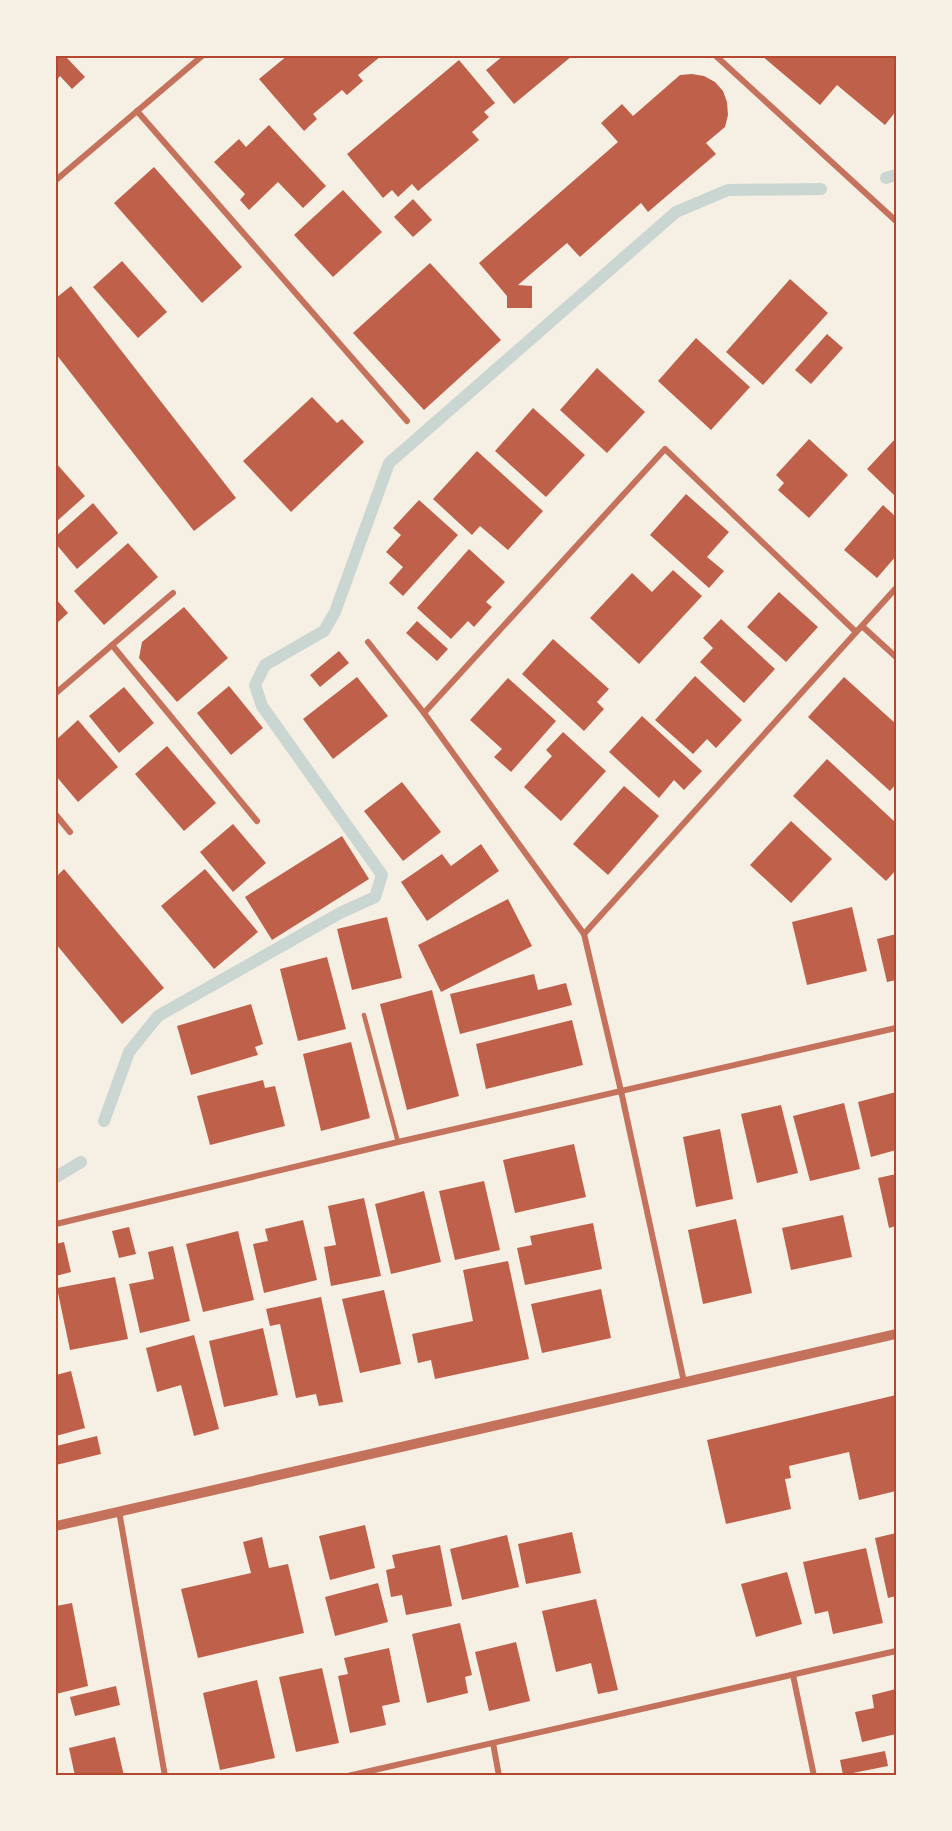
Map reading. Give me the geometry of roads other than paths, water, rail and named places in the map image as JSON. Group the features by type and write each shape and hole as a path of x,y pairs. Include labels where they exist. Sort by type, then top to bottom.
{"street":[{"path":"56,180 202,56"},
{"path":"716,56 897,221"},
{"path":"137,111 407,421"},
{"path":"424,713 665,450 856,632"},
{"path":"584,934 897,588"},
{"path":"56,693 173,593"},
{"path":"862,626 897,657"},
{"path":"368,642 424,713 584,934 621,1091 684,1382"},
{"path":"112,645 257,821"},
{"path":"56,815 70,832"},
{"path":"56,1224 398,1142 897,1028"},
{"path":"56,1526 897,1334"},
{"path":"119,1511 165,1776"},
{"path":"348,1776 897,1651"},
{"path":"792,1675 814,1776"},
{"path":"493,1743 499,1776"}],"lane":[{"path":"364,1015 398,1142"}],"waterway":[{"path":"886,178 896,175"},
{"path":"104,1121 129,1052 158,1016 340,913 375,897 382,875 262,706 255,685 265,665 324,631 335,612 389,463 676,212 728,190 821,189"},
{"path":"56,1177 81,1162"}]}
